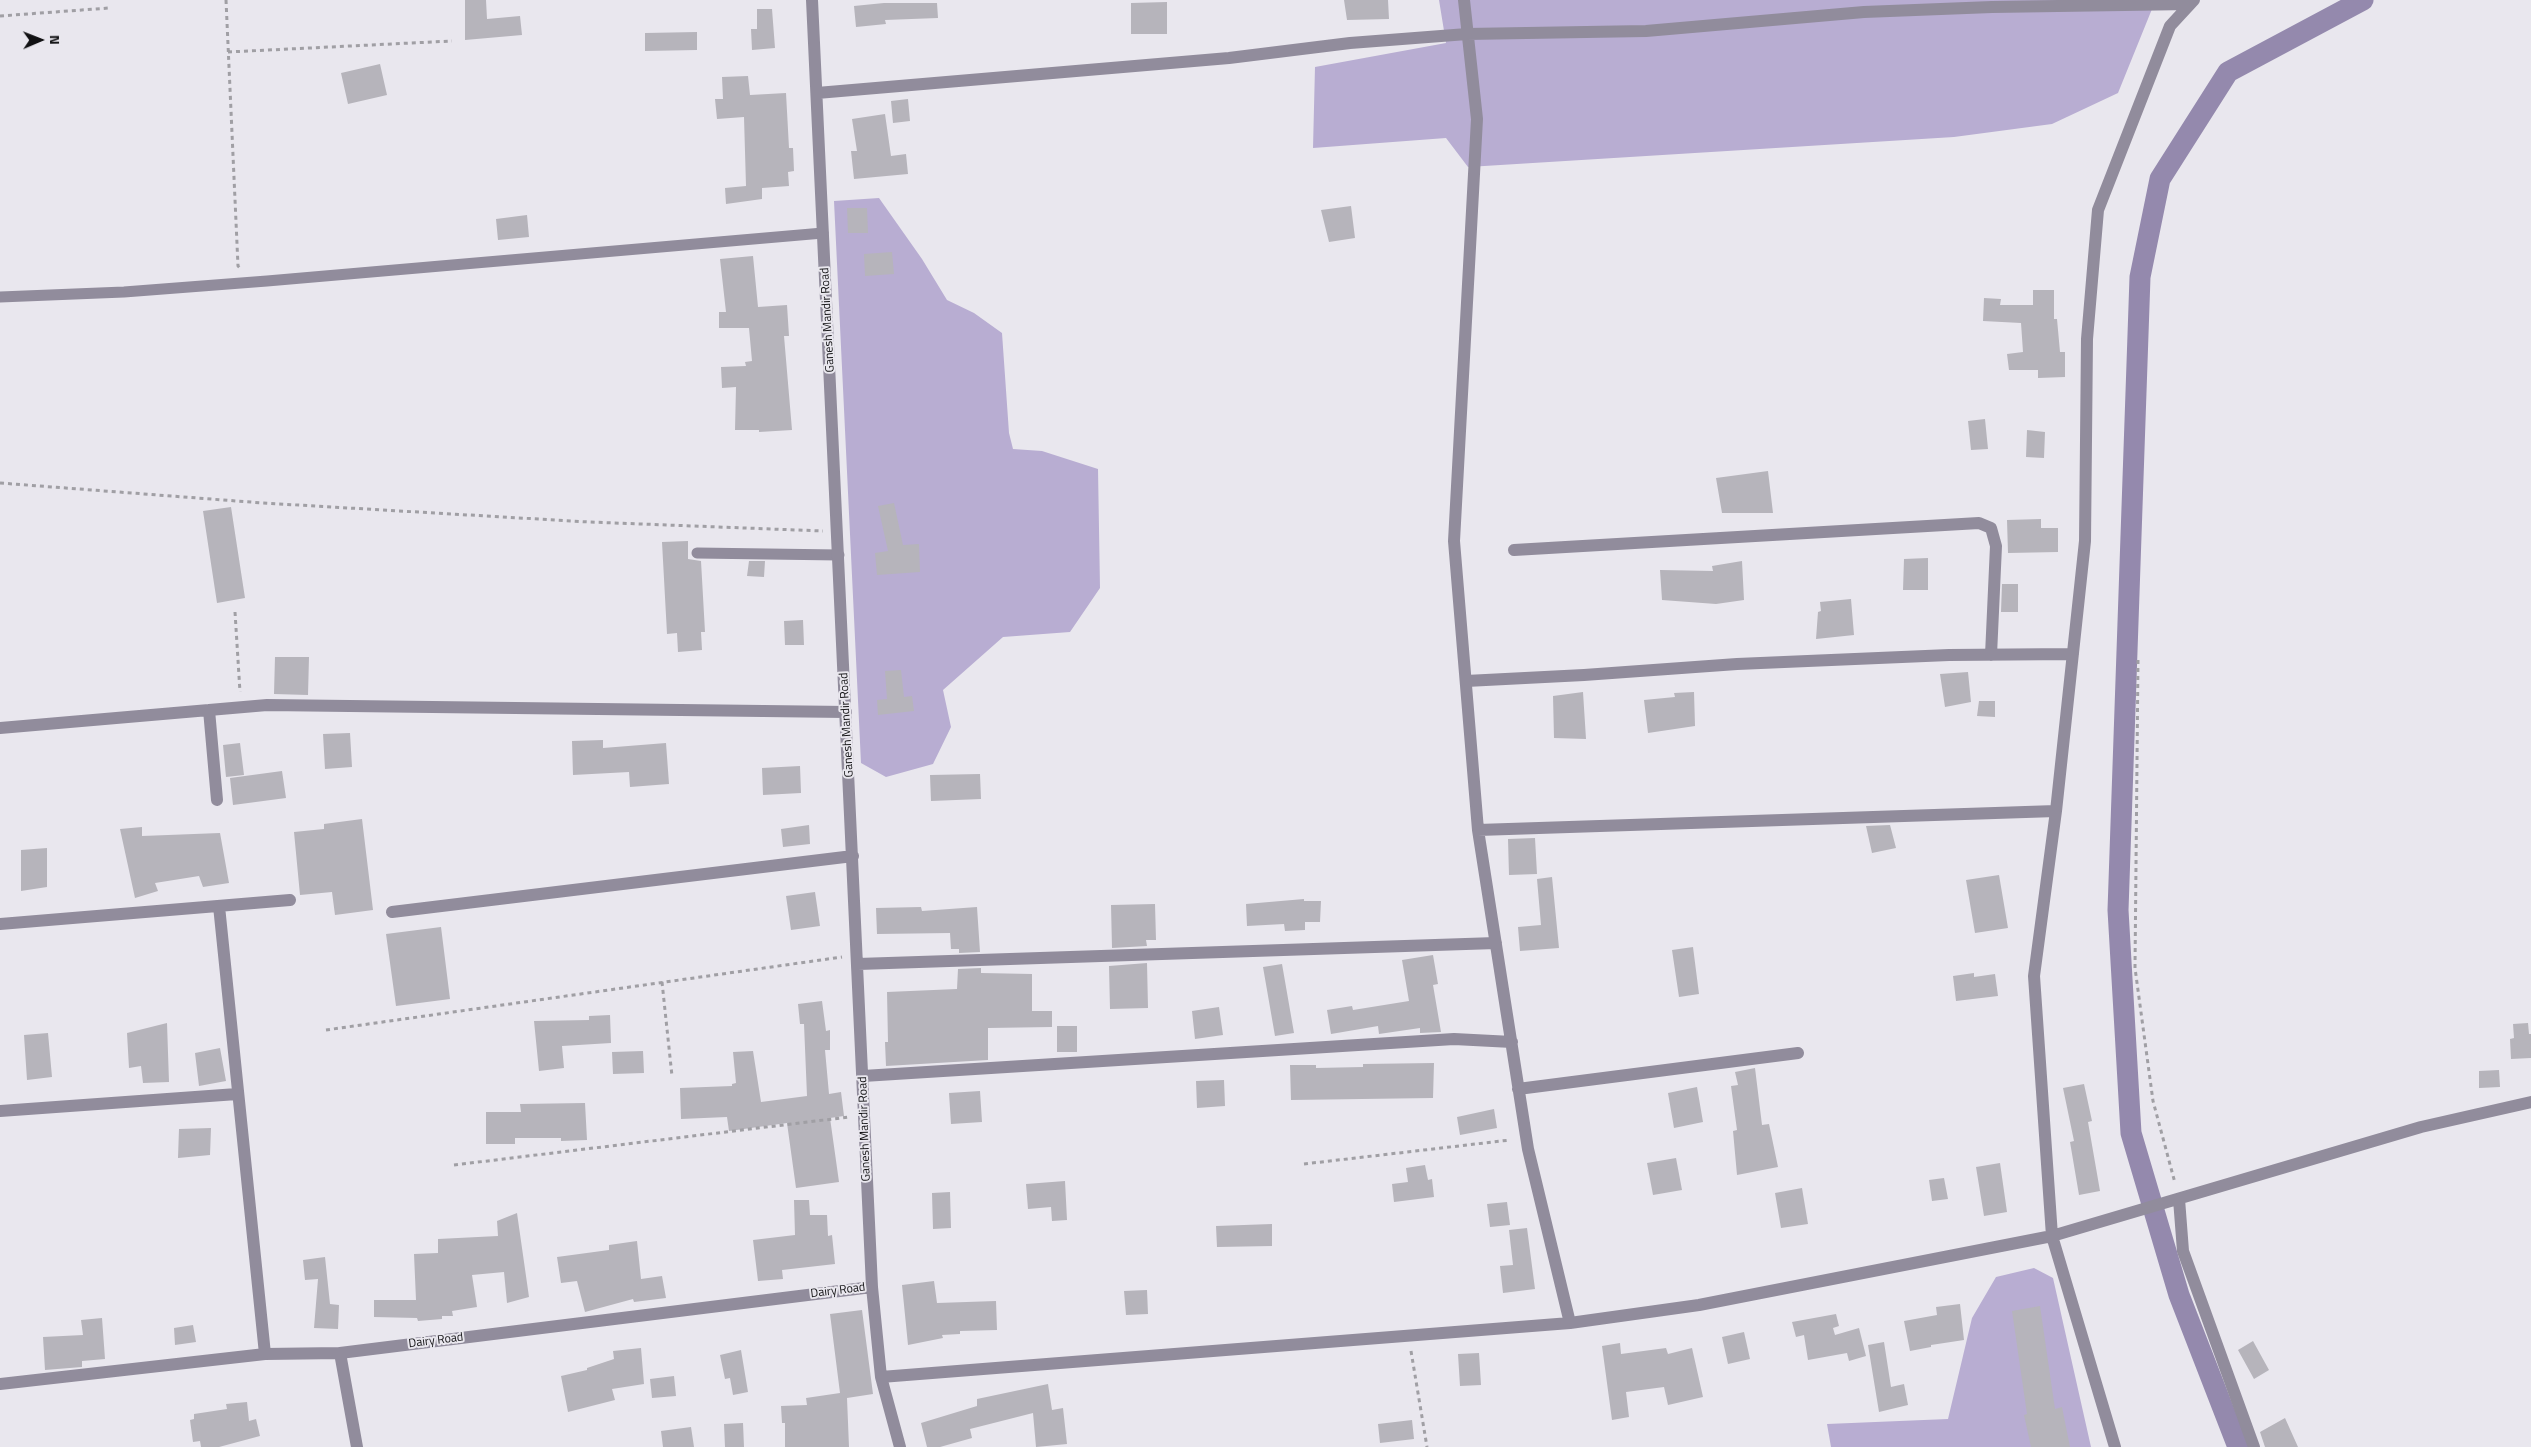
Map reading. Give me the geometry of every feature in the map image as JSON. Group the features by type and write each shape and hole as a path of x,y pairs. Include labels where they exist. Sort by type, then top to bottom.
{"street":[{"name":"Ganesh Mandir Road","path":"812,0 872,1287 881,1377 900,1447"},
{"path":"1464,0 1476,119 1454,541 1478,830 1526,1138 1570,1323"},
{"path":"817,93 1229,58 1350,43 1468,34 1646,31 1863,6 2192,2"},
{"path":"2115,1447 2052,1236 2034,976 2056,811 2084,541 2087,339 2098,210 2170,26 2192,2"},
{"path":"1514,550 1979,523 1991,528 1996,546 1991,655"},
{"path":"1466,681 1737,664 2073,654"},
{"path":"0,728 267,705 846,712"},
{"path":"209,710 217,800"},
{"path":"1478,830 2056,811"},
{"path":"392,912 853,856"},
{"path":"0,924 290,900"},
{"path":"219,906 265,1354"},
{"path":"858,960 1496,943"},
{"path":"863,1076 1454,1039 1512,1042"},
{"path":"1518,1088 1798,1053"},
{"path":"0,1111 237,1094"},
{"path":"881,1377 1570,1323 1699,1305 2052,1236 2421,1127 2531,1102"},
{"path":"2173,1201 2183,1251 2254,1447"},
{"name":"Dairy Road","path":"0,1384 265,1354 340,1353 872,1287"},
{"path":"340,1353 357,1447"}],"lane":[{"path":"0,297 124,292 267,281 823,233"},
{"path":"697,553 839,555"}],"path":[{"path":"226,0 238,266"},
{"path":"0,16 110,8"},
{"path":"228,52 452,41"},
{"path":"0,483 263,503 569,521 838,531"},
{"path":"235,612 241,708"},
{"path":"2138,660 2135,968 2153,1101 2173,1201"},
{"path":"326,1030 662,982 858,960"},
{"path":"662,982 672,1076"},
{"path":"454,1165 865,1115"},
{"path":"1304,1164 1526,1138"},
{"path":"1409,1336 1427,1447"}],"shaded area":[{"path":"1439,0 2151,0 2152,9 2118,93 2052,124 1954,137 1468,167 1446,138 1313,148 1315,67 1446,43"},
{"path":"879,198 922,259 947,300 974,313 1002,333 1009,433 1013,449 1042,451 1098,469 1100,588 1070,632 1003,637 943,690 951,727 933,764 886,777 861,763 834,201"},
{"path":"2034,1268 2053,1278 2091,1447 1831,1447 1827,1424 1948,1419 1972,1318 1996,1277"}],"building":[{"path":"465,0 486,0 487,19 520,16 522,35 465,40"},
{"path":"1344,0 1388,0 1389,19 1347,20"},
{"path":"1167,2 1167,34 1131,34 1131,3"},
{"path":"884,3 937,3 938,18 885,20 886,24 856,27 854,6"},
{"path":"757,9 772,9 775,48 752,50 751,29 757,29"},
{"path":"697,32 697,50 645,51 645,33"},
{"path":"380,64 387,95 348,104 341,73"},
{"path":"748,76 750,95 786,93 789,148 793,148 794,171 788,172 789,186 762,188 762,199 726,204 725,188 746,186 744,117 717,119 715,99 723,99 722,77"},
{"path":"908,99 910,121 893,123 891,101"},
{"path":"885,114 891,156 906,154 908,174 854,179 851,151 857,151 852,119"},
{"path":"1351,206 1355,238 1329,242 1321,210"},
{"path":"847,208 867,208 868,233 848,233"},
{"path":"527,215 529,237 498,240 496,219"},
{"path":"892,252 894,274 865,276 864,254"},
{"path":"753,256 758,307 787,305 789,336 784,336 792,430 759,432 759,430 735,430 736,387 722,388 721,367 746,366 745,362 752,361 749,328 719,328 719,312 726,312 720,259"},
{"path":"2033,290 2054,290 2054,319 2057,319 2060,352 2065,352 2065,377 2038,378 2038,370 2009,370 2007,354 2023,352 2021,323 1983,321 1984,298 2001,299 2000,305 2033,305"},
{"path":"1985,419 1988,449 1971,450 1968,421"},
{"path":"2027,430 2045,432 2044,458 2026,457"},
{"path":"1768,471 1773,513 1722,513 1716,478"},
{"path":"894,503 903,545 919,544 920,572 877,575 875,553 888,551 878,506"},
{"path":"231,507 245,598 217,603 203,511"},
{"path":"2041,519 2041,528 2058,528 2058,552 2008,553 2007,520"},
{"path":"688,541 688,559 701,561 705,632 701,632 702,650 678,652 677,633 667,634 662,542"},
{"path":"1928,558 1928,590 1903,590 1904,559"},
{"path":"749,561 765,561 764,577 747,576"},
{"path":"1742,561 1744,600 1716,604 1662,600 1660,570 1713,571 1712,566"},
{"path":"2002,584 2018,584 2018,612 2001,612"},
{"path":"1851,599 1854,635 1816,639 1818,612 1821,611 1820,602"},
{"path":"803,620 804,645 785,645 784,621"},
{"path":"275,657 309,657 308,695 274,694"},
{"path":"901,670 904,697 912,696 914,711 878,715 877,700 887,699 885,671"},
{"path":"1968,672 1971,702 1945,707 1940,674"},
{"path":"1583,692 1586,739 1554,738 1553,696"},
{"path":"1694,692 1695,726 1648,733 1644,700 1675,697 1674,693"},
{"path":"1979,701 1995,701 1995,717 1977,716"},
{"path":"350,733 352,767 325,769 323,734"},
{"path":"603,740 603,748 666,743 669,784 630,787 629,772 573,775 572,741"},
{"path":"240,743 244,775 226,777 223,745"},
{"path":"800,766 801,793 763,795 762,768"},
{"path":"282,771 286,798 233,805 230,778"},
{"path":"980,774 981,799 931,801 930,775"},
{"path":"362,819 373,910 335,915 332,892 300,895 294,832 324,829 324,824"},
{"path":"809,825 810,844 783,847 781,829"},
{"path":"1890,825 1896,848 1872,853 1866,826"},
{"path":"142,827 142,836 220,833 229,883 203,887 199,876 155,883 158,891 135,898 120,829"},
{"path":"1535,838 1537,874 1509,875 1508,839"},
{"path":"47,848 47,887 21,891 21,850"},
{"path":"1999,875 2008,928 1975,933 1966,880"},
{"path":"1552,877 1559,948 1520,951 1518,927 1541,925 1537,879"},
{"path":"815,892 820,926 791,930 786,896"},
{"path":"1304,899 1304,901 1321,901 1320,922 1305,922 1305,930 1285,931 1284,924 1247,926 1246,904"},
{"path":"1155,904 1156,940 1146,940 1147,946 1112,948 1111,905"},
{"path":"921,907 922,911 977,907 980,952 959,953 959,949 951,949 950,933 877,934 876,908"},
{"path":"441,927 450,999 396,1006 386,934"},
{"path":"1693,947 1699,994 1679,997 1672,950"},
{"path":"1433,955 1438,984 1433,985 1441,1032 1420,1033 1420,1028 1379,1034 1378,1026 1331,1034 1327,1010 1352,1006 1353,1010 1409,1001 1402,960"},
{"path":"1147,963 1148,1008 1110,1009 1109,966"},
{"path":"1282,964 1294,1033 1275,1036 1263,967"},
{"path":"981,968 981,973 1032,974 1032,1011 1052,1011 1052,1027 988,1028 988,1060 886,1066 885,1042 888,1042 887,992 957,989 958,969"},
{"path":"1974,973 1974,977 1995,974 1998,996 1956,1001 1953,976"},
{"path":"822,1001 826,1031 830,1030 830,1050 825,1050 829,1094 841,1092 844,1116 830,1118 839,1182 796,1188 787,1123 729,1131 727,1117 681,1119 680,1088 732,1086 732,1084 736,1083 733,1052 753,1051 761,1102 807,1096 804,1024 800,1024 798,1004"},
{"path":"1219,1007 1223,1035 1195,1039 1192,1011"},
{"path":"610,1015 611,1043 562,1046 564,1068 539,1071 534,1021 589,1020 589,1016"},
{"path":"167,1023 169,1082 143,1083 141,1066 129,1068 127,1033"},
{"path":"2528,1023 2529,1034 2531,1034 2531,1058 2511,1059 2510,1039 2514,1038 2513,1024"},
{"path":"1057,1026 1077,1026 1077,1052 1057,1052"},
{"path":"48,1033 52,1077 27,1080 24,1035"},
{"path":"220,1048 226,1081 199,1086 195,1053"},
{"path":"643,1051 644,1073 613,1074 612,1052"},
{"path":"1434,1063 1433,1098 1291,1100 1290,1065 1316,1065 1316,1068 1363,1067 1363,1064"},
{"path":"1755,1068 1762,1125 1769,1124 1778,1167 1737,1175 1733,1131 1737,1130 1731,1086 1738,1085 1735,1072"},
{"path":"2499,1070 2500,1087 2479,1088 2479,1071"},
{"path":"1224,1080 1225,1106 1197,1108 1196,1081"},
{"path":"2084,1084 2092,1121 2088,1122 2100,1191 2079,1195 2070,1142 2074,1141 2063,1088"},
{"path":"1697,1087 1703,1122 1674,1128 1668,1093"},
{"path":"980,1091 982,1122 951,1124 949,1093"},
{"path":"585,1103 587,1140 561,1141 561,1138 515,1138 515,1144 486,1144 486,1112 521,1112 520,1104"},
{"path":"1494,1109 1497,1128 1460,1135 1457,1117"},
{"path":"211,1128 210,1155 178,1158 179,1129"},
{"path":"1676,1158 1682,1190 1653,1195 1647,1163"},
{"path":"2000,1163 2007,1212 1984,1216 1976,1167"},
{"path":"1425,1165 1428,1180 1432,1179 1434,1197 1394,1202 1392,1184 1408,1182 1406,1168"},
{"path":"1944,1178 1948,1199 1932,1201 1929,1180"},
{"path":"1065,1181 1067,1220 1052,1221 1051,1207 1028,1209 1026,1184"},
{"path":"1802,1188 1808,1224 1781,1228 1775,1193"},
{"path":"950,1192 951,1228 933,1229 932,1193"},
{"path":"794,1200 809,1200 810,1215 827,1215 828,1236 832,1235 835,1264 782,1270 783,1279 758,1281 753,1240 795,1235"},
{"path":"1507,1202 1510,1225 1490,1227 1487,1204"},
{"path":"517,1213 529,1297 507,1303 504,1272 472,1275 477,1307 452,1311 453,1316 442,1316 442,1319 418,1321 417,1318 374,1317 374,1300 416,1300 414,1254 438,1253 438,1239 498,1236 497,1221"},
{"path":"1272,1224 1272,1246 1217,1247 1216,1226"},
{"path":"1527,1228 1535,1289 1503,1293 1500,1266 1513,1265 1509,1230"},
{"path":"637,1241 641,1279 662,1276 666,1298 634,1302 633,1299 585,1312 577,1281 561,1283 557,1257 609,1250 609,1245"},
{"path":"325,1257 330,1304 339,1305 338,1329 314,1328 318,1279 305,1280 303,1260"},
{"path":"934,1281 937,1303 996,1301 997,1330 960,1331 960,1334 942,1335 943,1338 908,1345 902,1285"},
{"path":"1147,1290 1148,1314 1126,1315 1124,1291"},
{"path":"1960,1304 1964,1340 1931,1345 1931,1347 1910,1351 1904,1321 1937,1315 1936,1307"},
{"path":"2040,1306 2055,1409 2062,1407 2070,1447 2031,1447 2024,1415 2027,1414 2012,1311"},
{"path":"862,1310 873,1394 847,1398 849,1447 785,1447 785,1423 782,1423 781,1406 807,1405 806,1398 840,1393 830,1314"},
{"path":"1836,1314 1839,1326 1833,1328 1835,1335 1859,1328 1866,1356 1849,1361 1847,1353 1808,1360 1804,1335 1796,1337 1792,1322"},
{"path":"102,1318 105,1359 82,1361 82,1367 45,1370 43,1337 83,1335 81,1320"},
{"path":"193,1325 196,1342 175,1345 174,1328"},
{"path":"1744,1332 1750,1359 1728,1364 1722,1337"},
{"path":"2253,1341 2269,1370 2254,1379 2238,1350"},
{"path":"1884,1342 1891,1387 1904,1384 1908,1405 1879,1412 1868,1345"},
{"path":"1620,1343 1621,1354 1666,1348 1668,1354 1692,1348 1703,1397 1668,1405 1664,1387 1626,1392 1629,1417 1612,1420 1602,1346"},
{"path":"641,1348 644,1384 612,1389 615,1400 568,1412 561,1376 587,1370 587,1368 614,1359 613,1351"},
{"path":"741,1350 748,1392 733,1395 730,1378 725,1379 720,1355"},
{"path":"1479,1353 1481,1385 1460,1386 1458,1354"},
{"path":"674,1376 676,1396 652,1398 650,1379"},
{"path":"1048,1384 1052,1410 1063,1408 1067,1444 1036,1447 1033,1413 970,1429 972,1438 940,1447 927,1447 921,1423 977,1406 977,1399"},
{"path":"247,1402 249,1421 256,1419 260,1436 219,1447 201,1447 200,1441 193,1442 190,1420 194,1419 194,1414 227,1409 226,1404"},
{"path":"2285,1418 2298,1447 2265,1447 2260,1432"},
{"path":"1412,1420 1414,1439 1380,1443 1378,1424"},
{"path":"743,1423 744,1447 725,1447 724,1424"},
{"path":"691,1427 694,1447 663,1447 661,1431"}],"waterway":[{"path":"2238,1447 2179,1295 2131,1133 2118,910 2140,277 2160,179 2228,72 2363,0"}]}
